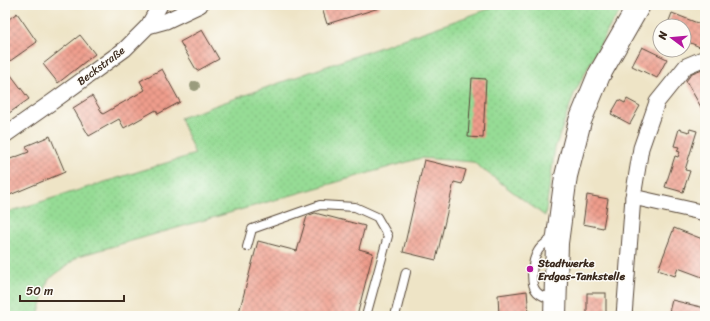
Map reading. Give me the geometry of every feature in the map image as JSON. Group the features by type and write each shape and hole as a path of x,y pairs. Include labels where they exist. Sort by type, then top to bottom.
{"street":[{"path":"148,26 160,5"},
{"name":"Beckstraße","path":"5,135 125,49 148,26 166,21 200,5"},
{"path":"555,309 558,234 566,176 580,121 599,75 639,5"},
{"path":"624,316 632,197 641,148 657,102 686,66 705,58"},
{"path":"632,197 705,213"}],"lane":[{"path":"247,247 252,229 320,205 355,206 377,217 388,236 366,316"},
{"path":"395,316 406,272"}],"green space":[{"path":"500,5 625,5 610,26 574,94 555,148 545,216 473,162 421,158 79,256 48,280 38,316 5,316 5,213 195,154 180,118"}],"building":[{"path":"321,5 379,5 379,8 327,24"},
{"path":"17,13 37,42 10,61 5,53 5,22"},
{"path":"672,13 685,18 670,18"},
{"path":"692,21 705,26 705,40 702,48 692,44"},
{"path":"202,30 219,59 197,71 180,42"},
{"path":"80,35 95,54 58,83 43,64"},
{"path":"642,47 652,52 652,58 667,59 657,78 632,66"},
{"path":"5,67 29,99 5,116"},
{"path":"705,68 705,114 686,81 692,73"},
{"path":"162,69 180,102 158,114 156,110 124,128 119,119 89,136 73,108 92,96 103,114 145,90 140,81"},
{"path":"472,78 486,79 483,138 468,137"},
{"path":"627,99 640,106 630,124 611,114 619,100 625,103"},
{"path":"679,129 689,132 690,129 697,131 685,170 690,171 683,192 665,187 675,156 678,157 680,152 677,151 679,147 674,146"},
{"path":"50,136 65,172 5,197 5,161 29,152 26,146"},
{"path":"424,160 466,170 462,184 454,182 436,260 403,252"},
{"path":"587,195 608,199 603,228 583,224"},
{"path":"315,213 365,226 359,249 373,253 357,316 238,316 258,241 297,251 307,216"},
{"path":"674,228 705,240 705,278 678,268 675,276 658,270"},
{"path":"527,291 529,316 499,316 498,295"},
{"path":"587,293 606,293 606,316 587,316"},
{"path":"672,300 705,308 705,316 668,316"}],"place":[{"name":"Stadtwerke Erdgas-Tankstelle","path":"530,269"}]}
